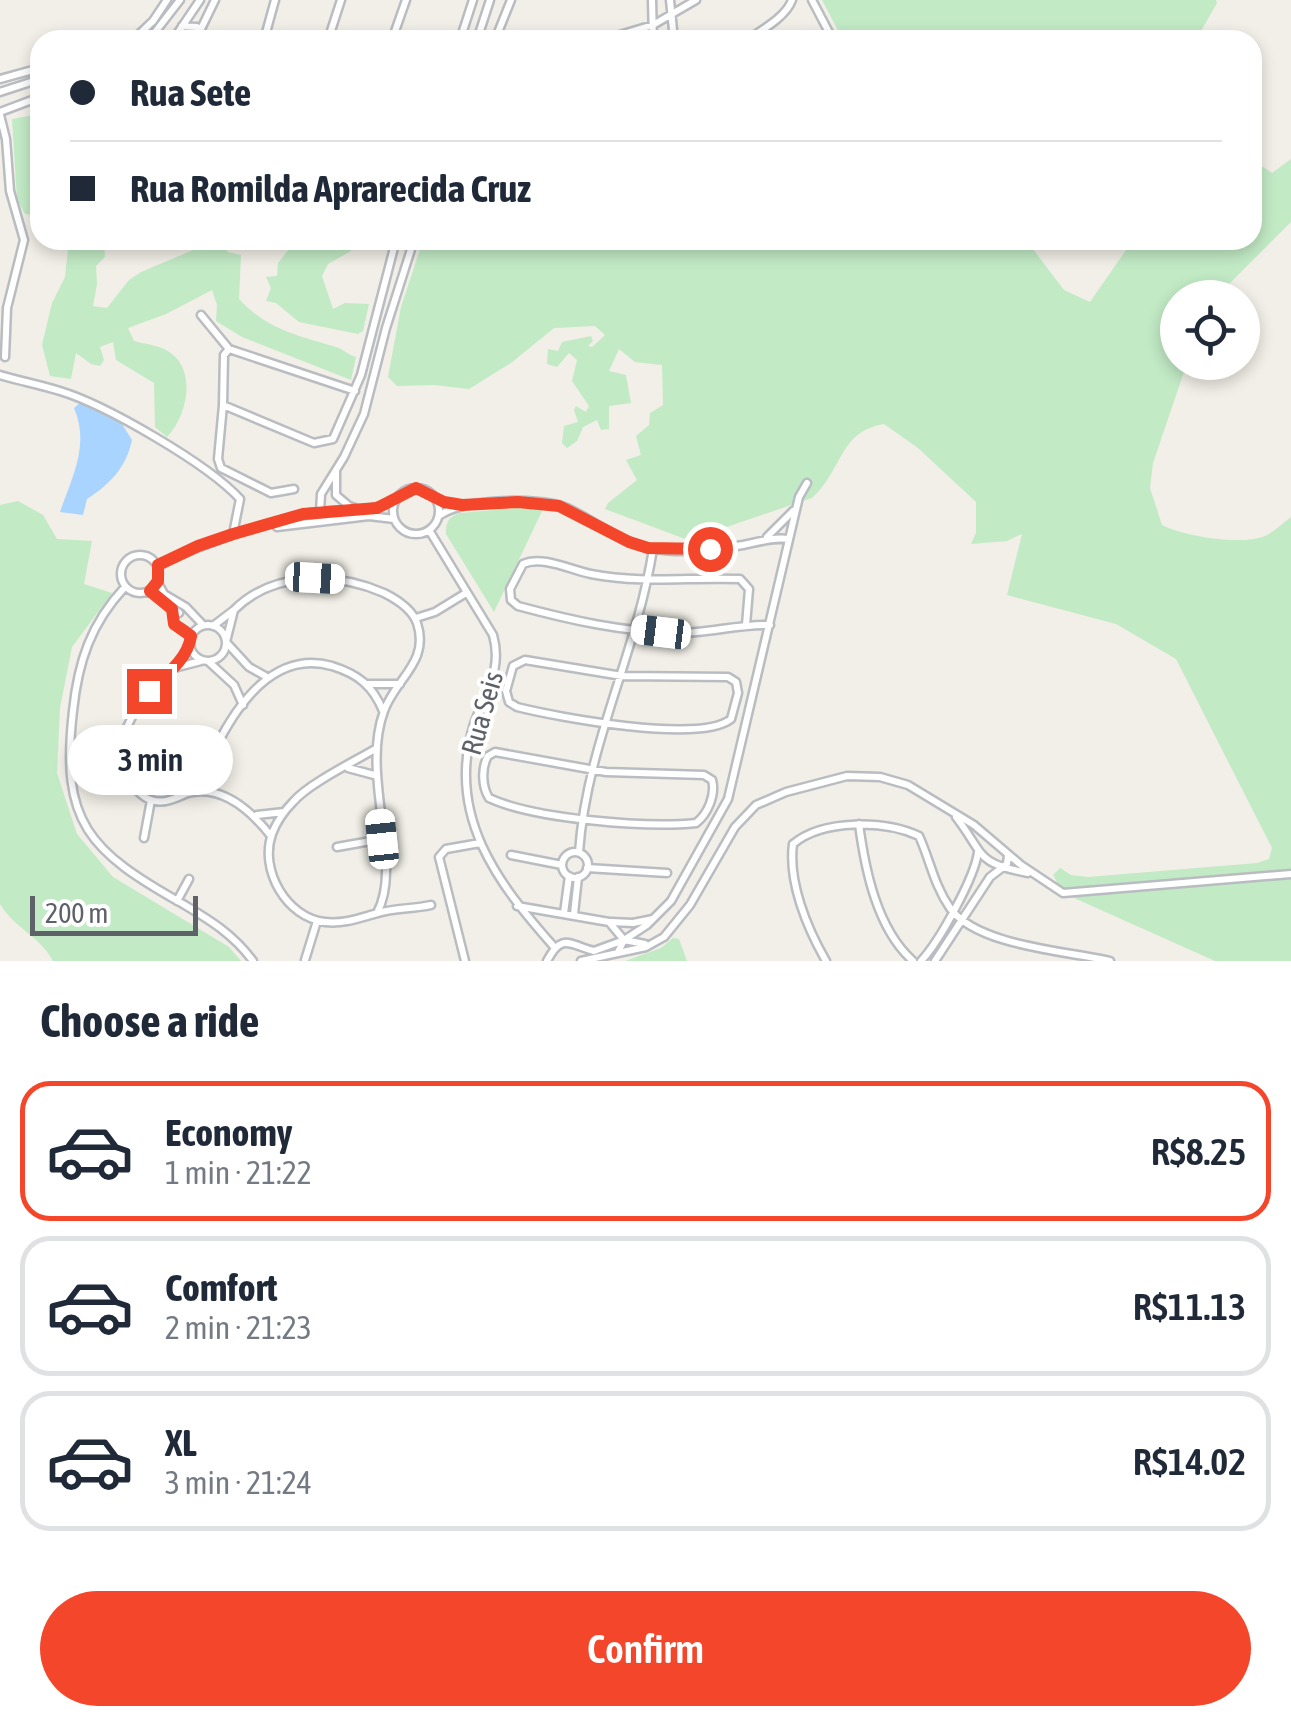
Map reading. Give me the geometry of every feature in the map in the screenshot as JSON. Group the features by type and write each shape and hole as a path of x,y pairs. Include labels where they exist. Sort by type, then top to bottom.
{"street":[{"path":"144,30 167,0"},
{"path":"156,30 180,0"},
{"path":"179,30 200,0"},
{"path":"201,30 215,0"},
{"path":"267,30 275,0"},
{"path":"331,30 340,0"},
{"path":"396,30 406,0"},
{"path":"463,30 473,0"},
{"path":"481,30 490,0"},
{"path":"499,30 511,0"},
{"path":"652,0 653,30"},
{"path":"670,0 673,30"},
{"path":"636,30 653,25 696,0"},
{"path":"812,0 828,30"},
{"path":"759,30 792,3"},
{"path":"181,26 193,25 195,30"},
{"path":"0,80 30,71"},
{"path":"0,92 30,82"},
{"path":"5,357 10,294 24,240 9,182 0,114 30,101"},
{"path":"0,186 9,182"},
{"path":"222,405 314,443 334,439 355,391 393,250"},
{"path":"303,514 336,470 364,414 411,250"},
{"path":"201,315 225,348 355,391"},
{"path":"225,348 218,459 222,468 271,492 294,489"},
{"path":"0,375 60,390 101,406 222,480 240,499 233,534"},
{"path":"336,470 338,498 348,506 363,508"},
{"path":"760,542 780,527 807,483"},
{"path":"158,565 233,534 303,514 386,505 416,488 462,505 518,502 559,506 629,542 654,548 710,549 789,540"},
{"path":"320,512 321,494"},
{"path":"395,520 397,498"},
{"path":"436,498 439,516"},
{"path":"257,528 384,516 407,532 420,534 429,530 439,516 462,505"},
{"path":"548,959 554,948 569,942 600,950 624,940 654,919 677,892 728,799 796,506"},
{"path":"320,512 344,519"},
{"name":"Rua Seis","path":"429,530 493,635 497,655 495,677 475,722 467,761 469,800 480,843 517,906 554,948"},
{"path":"579,852 591,770 603,724 638,630 654,548"},
{"path":"158,565 144,555 130,558 122,568 125,587 95,624 80,663 69,760 71,783 81,817 113,861 222,927 253,961"},
{"path":"746,625 750,589 743,580 648,581 532,560 523,564 510,592 511,600 518,606 579,622 638,630 697,633 735,630 746,625 770,626"},
{"path":"158,565 158,583 179,611"},
{"path":"188,634 276,584 329,579 379,591 394,598 416,618 417,662 383,712 377,748 375,775 386,859 386,898 377,913"},
{"path":"125,587 138,594 150,591 158,583"},
{"path":"150,591 179,611 222,632 249,667 267,677"},
{"path":"416,618 435,612 466,592"},
{"path":"197,620 186,606 179,611 174,624 188,634 190,647 234,685 243,705"},
{"path":"174,668 223,653 234,610"},
{"path":"190,647 149,691 125,731 126,771 132,785 151,800 168,801 192,792 217,793 262,816 285,812"},
{"path":"525,660 622,676 731,678 738,689 731,719 724,724 603,724 511,704 506,694 513,666 525,660"},
{"path":"192,792 243,705 267,677 290,665 309,662 341,670 374,691 383,712"},
{"path":"367,684 400,684"},
{"path":"377,748 295,798 271,836 271,870 282,895 302,914 317,921 346,922 431,905"},
{"path":"498,752 591,770 701,774 710,777 714,788 705,814 696,823 581,818 492,800 486,791 484,767 488,756 498,752"},
{"path":"347,768 375,775"},
{"path":"206,772 217,793"},
{"path":"584,948 583,960 652,943 670,931 690,905 735,827 769,797 832,779 880,777 908,786 984,833 1063,893 1291,874"},
{"path":"144,838 151,800"},
{"path":"255,814 271,836"},
{"path":"954,814 978,852 1002,868 1034,874"},
{"path":"859,824 872,890 910,961"},
{"path":"826,961 802,908 792,847 801,838 859,824 895,826 919,836 934,880 962,921 1009,941 1080,959 1110,961"},
{"path":"970,840 976,833 984,833"},
{"path":"337,848 382,839"},
{"path":"464,961 439,857 446,848 480,843"},
{"path":"562,864 569,854 579,852"},
{"path":"579,852 586,858 588,868"},
{"path":"921,961 936,942 974,872 978,852"},
{"path":"935,961 988,881 1007,864 1008,854"},
{"path":"511,855 562,864"},
{"path":"562,864 568,876 564,913"},
{"path":"574,914 578,877 588,868 667,873"},
{"path":"974,872 988,881"},
{"path":"568,876 578,877"},
{"path":"177,901 189,878"},
{"path":"517,906 609,922 634,924 654,919"},
{"path":"534,925 538,913 548,911"},
{"path":"305,960 317,921"},
{"path":"609,922 618,928 624,940"},
{"path":"624,940 652,943"},
{"path":"616,953 624,940"}],"green space":[{"path":"822,0 1217,3 1202,30 838,30"},
{"path":"30,116 30,215 25,214 17,199 12,119"},
{"path":"1291,159 1291,222 1233,280 1160,280 1160,380 1181,380 1153,463 1150,488 1162,525 1198,536 1255,539 1291,517 1291,961 1215,961 1063,893 1053,875 1060,868 1071,875 1088,877 1257,863 1269,859 1272,848 1176,659 1116,624 1007,595 1022,534 1007,541 971,544 976,533 976,502 918,448 884,424 869,428 849,443 812,498 688,540 605,509 637,480 626,460 641,455 636,436 649,425 650,413 663,405 662,365 635,362 619,349 609,371 626,375 631,403 609,406 609,429 601,430 597,420 583,427 577,441 567,448 562,443 564,426 578,422 576,406 586,412 589,406 572,381 577,360 569,353 557,367 547,364 548,349 558,351 562,342 591,336 593,341 588,346 592,347 605,335 595,326 554,328 511,363 469,389 397,386 388,377 401,307 420,250 1034,250 1064,290 1090,302 1126,250 1262,250 1262,166 1272,173"},
{"path":"68,250 105,250 105,257 96,266 93,306 107,308 129,280 193,250 226,250 241,255 239,299 272,324 356,357 351,380 242,337 216,321 217,305 212,290 128,328 134,341 166,350 183,368 184,404 167,437 155,427 154,383 116,360 113,342 100,347 104,360 100,366 76,353 71,379 50,376 42,345 52,303 65,277"},
{"path":"288,250 351,250 328,264 322,276 333,309 345,303 369,304 363,331 358,334 299,322 276,303 266,301 271,288 266,277 277,276 278,263"},
{"path":"18,501 43,515 57,539 92,541 84,584 112,593 72,647 60,708 57,773 77,834 113,877 229,947 241,961 53,961 0,904 0,505"},
{"path":"543,509 494,612 446,534 446,526 450,518 460,513"},
{"path":"673,938 679,939 687,961 625,961 661,948"}],"water":[{"path":"81,402 122,424 132,440 121,467 87,499 83,515 60,512 78,461 80,435 74,408"}],"tunnel":[{"path":"183,610 184,614"}],"route":[{"path":"149,691 182,658 190,647 191,636 174,624 172,609 150,591 158,581 158,565 198,546 303,514 377,508 416,488 444,502 462,505 542,502 559,506 648,548 710,549"}]}
